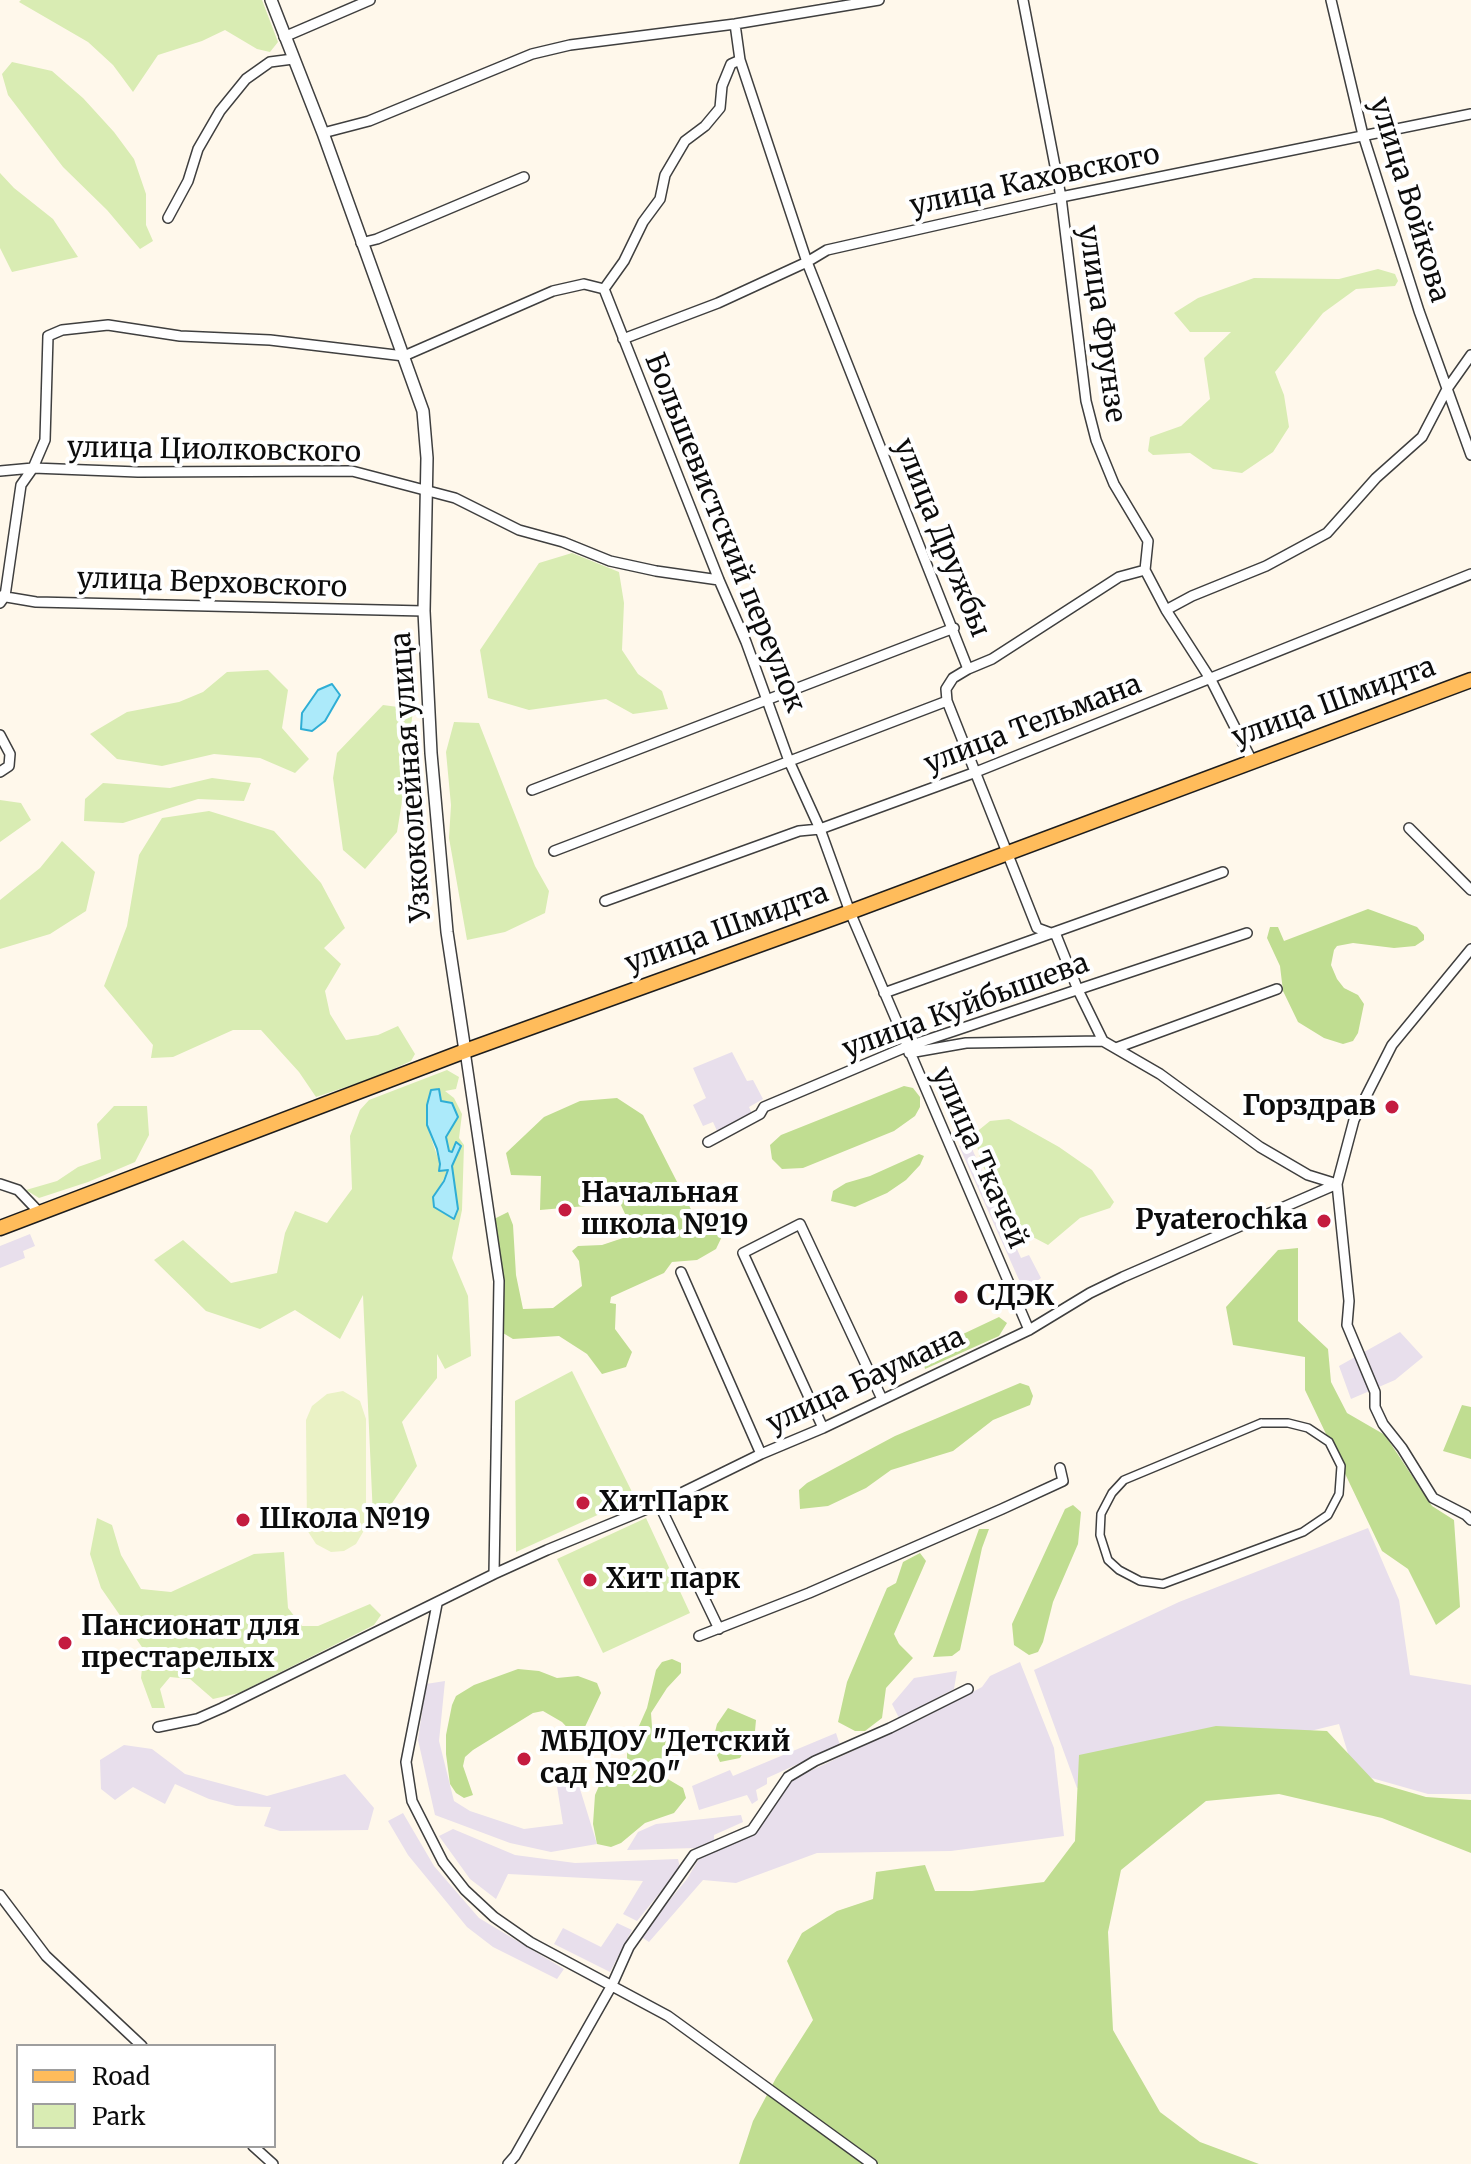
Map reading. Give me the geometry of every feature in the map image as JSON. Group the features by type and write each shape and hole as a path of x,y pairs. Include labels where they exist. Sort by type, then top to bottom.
{"main road":[{"name":"улица Шмидта","path":"0,1228 465,1051 850,912 1471,680"}],"street":[{"name":"Узкоколейная улица","path":"271,0 323,133 423,411 427,458 424,611 431,753 447,932 499,1281 494,1574"},
{"path":"284,37 370,0"},
{"path":"323,133 369,121 532,54 570,45 735,24 879,0"},
{"name":"улица Фрунзе","path":"1023,0 1061,197 1086,401 1096,440 1114,484 1148,541 1145,570 1166,610 1211,680 1252,761"},
{"name":"улица Войкова","path":"1331,0 1363,135 1419,311 1471,455"},
{"name":"улица Дружбы","path":"735,24 740,60 807,262 968,669 953,678 946,689 947,701"},
{"path":"168,218 188,181 198,149 220,111 246,79 270,62 293,59"},
{"path":"2,598 21,485 33,468 45,440 48,336 62,330 108,325 180,336 270,340 404,356 553,291 584,284 604,289 660,199 665,175 685,141 705,126 720,108 722,86 731,64 740,60"},
{"name":"улица Каховского","path":"623,339 718,303 827,250 1061,197 1471,114"},
{"path":"361,243 524,177"},
{"name":"Большевистский переулок","path":"604,289 769,701 789,761 820,829 850,912 908,1050"},
{"path":"1166,610 1266,566 1327,533 1376,478 1422,437 1447,389 1471,355"},
{"name":"улица Циолковского","path":"0,471 33,468 138,472 352,471 455,498 519,530 563,542 610,561 719,580"},
{"path":"968,669 992,659 1119,577 1145,570"},
{"name":"улица Тельмана","path":"605,901 799,831 820,829 976,772 1471,574"},
{"name":"улица Верховского","path":"2,598 36,602 424,611"},
{"path":"532,790 954,628"},
{"path":"554,851 947,701 1037,928 1056,935 1103,1041"},
{"path":"0,735 10,754 9,766 0,772"},
{"path":"1409,828 1471,890"},
{"path":"884,993 1223,872"},
{"name":"улица Куйбышева","path":"708,1142 760,1114 764,1107 908,1050 1247,933"},
{"path":"1471,949 1392,1045 1354,1120 1337,1184 1349,1301 1347,1325 1375,1392 1375,1407 1433,1498 1471,1520"},
{"path":"1116,1048 1277,989"},
{"path":"908,1050 966,1043 1103,1041 1160,1074 1260,1147 1308,1175 1337,1184"},
{"name":"улица Ткачей","path":"908,1050 1029,1330"},
{"path":"0,1184 18,1190 39,1212"},
{"name":"улица Баумана","path":"158,1727 197,1719 494,1574 659,1504 1029,1330 1123,1277 1337,1184"},
{"path":"823,1428 743,1253 800,1224 882,1399"},
{"path":"681,1272 761,1454"},
{"path":"1261,1423 1288,1423 1308,1428 1329,1442 1341,1466 1339,1494 1328,1515 1303,1532 1163,1584 1140,1581 1108,1560 1100,1535 1101,1514 1112,1493 1124,1480 1261,1423"},
{"path":"699,1636 809,1593 1063,1481 1060,1468"},
{"path":"659,1504 719,1629"},
{"path":"437,1604 406,1762 412,1801 443,1862 465,1890 494,1917 530,1942 668,2016 872,2164"},
{"path":"512,2161 612,1985 629,1947 694,1855 752,1830 788,1777 815,1761 968,1689"},
{"path":"0,1895 46,1956 140,2044"},
{"path":"255,2148 273,2164"}],"shaded area":[{"path":"732,1052 747,1081 753,1080 763,1099 749,1107 754,1118 718,1133 713,1122 703,1126 693,1105 706,1098 693,1068"},
{"path":"969,1142 1021,1258 1029,1255 1041,1278 1029,1287 1033,1297 1028,1300 959,1146"},
{"path":"30,1234 35,1246 23,1251 25,1258 0,1268 0,1246"},
{"path":"1400,1332 1423,1357 1395,1380 1351,1399 1339,1366"},
{"path":"1368,1528 1399,1600 1410,1675 1471,1685 1471,1794 1428,1794 1354,1773 1339,1724 1077,1788 1034,1670 1179,1602"},
{"path":"1020,1662 1054,1748 1064,1836 951,1851 817,1853 736,1883 703,1880 649,1942 640,1936 687,1879 701,1855 750,1829 776,1787 925,1717 982,1687 990,1676"},
{"path":"957,1671 954,1689 899,1718 892,1704 914,1678"},
{"path":"445,1681 439,1741 454,1801 470,1811 524,1829 563,1824 556,1780 576,1776 597,1844 551,1852 510,1843 435,1815 418,1740 426,1684"},
{"path":"836,1733 840,1745 767,1778 767,1784 756,1790 758,1800 752,1804 747,1795 699,1810 692,1786 730,1770 733,1776"},
{"path":"124,1745 152,1749 185,1774 267,1796 345,1774 374,1808 368,1830 280,1831 264,1826 271,1807 236,1806 209,1799 175,1784 165,1804 133,1787 115,1800 101,1789 100,1760"},
{"path":"403,1813 434,1866 479,1918 564,1969 557,1979 493,1947 467,1927 408,1855 388,1821"},
{"path":"741,1815 743,1822 714,1835 714,1840 696,1848 627,1850 638,1832 656,1824"},
{"path":"453,1829 515,1855 575,1863 678,1859 680,1868 637,1921 623,1914 643,1881 508,1874 496,1899 470,1879 439,1836"},
{"path":"617,1923 632,1930 610,1972 554,1944 563,1928 601,1947"}],"green space":[{"path":"262,0 278,42 270,52 257,49 225,30 158,55 133,92 113,65 88,42 19,2"},
{"path":"12,62 52,71 83,98 114,132 134,159 146,194 146,225 153,241 140,249 107,210 63,167 8,95 2,74"},
{"path":"0,173 53,219 78,257 12,272 0,248"},
{"path":"1378,269 1395,274 1398,281 1395,286 1356,289 1323,313 1275,372 1284,395 1289,427 1273,452 1242,473 1213,469 1190,453 1153,455 1148,451 1150,437 1181,426 1210,399 1204,358 1231,332 1190,332 1174,313 1198,298 1254,278 1339,279"},
{"path":"572,553 619,572 624,603 622,650 638,674 662,691 668,709 633,714 606,699 529,710 488,698 480,650 539,563"},
{"path":"268,670 288,690 282,728 309,759 295,773 260,758 214,754 162,766 117,759 90,734 127,712 179,702 203,692 227,672"},
{"path":"383,705 413,709 406,777 397,832 365,869 343,850 333,778 337,753"},
{"path":"454,722 479,723 535,866 549,891 545,913 505,932 467,940 449,838 451,805 446,752"},
{"path":"212,778 251,783 244,801 198,799 123,823 84,821 85,799 103,783 170,788"},
{"path":"0,800 21,803 31,820 0,842"},
{"path":"209,811 274,831 321,883 345,928 324,948 341,964 325,991 330,1014 346,1040 378,1035 398,1026 415,1054 411,1061 376,1077 316,1097 299,1072 261,1030 233,1030 173,1057 151,1058 153,1045 104,986 127,926 139,855 162,818"},
{"path":"62,841 95,872 86,911 50,934 0,949 0,900 40,868"},
{"path":"1368,909 1417,927 1424,940 1415,946 1394,948 1353,943 1337,946 1331,965 1337,979 1344,988 1358,995 1364,1004 1358,1033 1353,1041 1343,1044 1324,1038 1298,1022 1283,991 1280,966 1267,938 1270,927 1278,927 1284,941"},
{"path":"447,1070 459,1077 456,1089 445,1091 454,1098 462,1114 459,1138 464,1145 462,1210 452,1258 468,1296 471,1356 445,1369 437,1354 437,1378 402,1422 417,1466 378,1524 373,1517 363,1295 340,1339 295,1310 260,1329 206,1311 154,1260 183,1240 231,1283 277,1273 285,1233 295,1211 327,1223 352,1189 350,1136 360,1110 369,1100","holes":["439,1092 441,1101 458,1117 446,1137 448,1151 452,1152 460,1146 452,1166 456,1191 439,1189 448,1169 440,1164 428,1129 430,1094"]},
{"path":"904,1086 913,1088 920,1097 920,1107 915,1116 894,1131 803,1168 782,1169 772,1159 770,1145 781,1135"},
{"path":"617,1098 643,1115 700,1227 722,1216 726,1228 716,1249 697,1260 672,1262 664,1273 611,1297 610,1303 616,1304 615,1329 632,1352 626,1367 602,1374 587,1354 559,1336 513,1339 503,1333 494,1219 508,1212 513,1225 516,1275 523,1309 553,1308 582,1286 579,1261 572,1251 578,1246 602,1245 623,1238 626,1216 620,1203 540,1210 541,1176 511,1175 506,1153 544,1117 580,1101"},
{"path":"114,1106 147,1106 149,1135 135,1162 39,1198 26,1190 57,1181 78,1167 101,1159 97,1124"},
{"path":"1009,1119 1092,1170 1114,1202 1110,1208 1080,1218 1048,1245 1012,1226 981,1162 974,1134 990,1121"},
{"path":"919,1154 924,1156 920,1165 887,1193 855,1207 831,1201 833,1191 846,1183"},
{"path":"1298,1248 1298,1321 1328,1349 1331,1382 1347,1413 1385,1435 1432,1506 1454,1520 1460,1607 1436,1625 1408,1569 1382,1551 1305,1390 1305,1357 1233,1345 1226,1307 1278,1250"},
{"path":"999,1317 1007,1323 999,1336 925,1369 923,1360 927,1351"},
{"path":"572,1371 635,1498 516,1552 515,1401"},
{"path":"1020,1383 1029,1386 1033,1396 1030,1405 993,1420 953,1451 891,1470 866,1488 828,1506 800,1509 799,1490 807,1483 895,1436"},
{"path":"343,1391 360,1401 366,1419 366,1527 356,1544 344,1551 331,1552 316,1544 307,1530 306,1420 312,1406 327,1394"},
{"path":"1462,1405 1471,1407 1471,1459 1443,1451"},
{"path":"1073,1505 1081,1512 1078,1544 1053,1602 1043,1642 1038,1652 1029,1655 1014,1645 1012,1624 1065,1509"},
{"path":"97,1518 112,1525 121,1555 141,1589 171,1592 254,1554 284,1552 288,1608 302,1626 318,1626 370,1604 381,1615 374,1625 239,1693 213,1699 190,1679 170,1677 160,1689 165,1708 152,1708 141,1678 144,1650 101,1588 90,1554"},
{"path":"646,1518 690,1613 603,1653 557,1559"},
{"path":"979,1529 989,1529 960,1650 952,1656 933,1657"},
{"path":"920,1553 926,1561 894,1634 913,1658 886,1688 882,1718 865,1731 855,1731 838,1722 847,1682 887,1588 896,1583 903,1562"},
{"path":"672,1659 681,1663 681,1673 651,1713 652,1727 661,1731 666,1740 659,1769 666,1778 683,1788 686,1798 674,1813 645,1823 621,1843 611,1847 597,1844 593,1824 595,1795 599,1786 616,1775 627,1760 627,1753 647,1708 656,1670 662,1662"},
{"path":"518,1669 539,1671 557,1678 578,1676 597,1683 601,1693 583,1731 576,1737 562,1722 543,1711 533,1713 473,1750 465,1757 463,1766 473,1795 464,1798 450,1784 446,1754 452,1705 456,1696 474,1685"},
{"path":"728,1708 756,1720 755,1731 740,1758 720,1762 712,1744 717,1724"},
{"path":"1216,1726 1327,1731 1375,1782 1426,1797 1471,1800 1471,1853 1382,1818 1279,1794 1206,1801 1121,1870 1108,1932 1113,2030 1160,2112 1200,2142 1259,2164 739,2164 753,2121 813,2020 787,1961 802,1933 837,1911 873,1899 876,1872 925,1865 935,1891 972,1891 1044,1882 1075,1841 1079,1755"}],"water":[{"path":"332,684 340,695 325,721 312,731 301,729 302,713 318,690"},
{"path":"439,1089 441,1101 452,1103 458,1117 446,1137 449,1151 452,1152 456,1142 461,1146 452,1166 458,1209 454,1219 434,1207 433,1197 448,1170 439,1171 437,1149 427,1125 431,1090"}],"place":[{"name":"Горздрав","path":"1392,1107"},
{"name":"Начальная школа №19","path":"565,1210"},
{"name":"Pyaterochka","path":"1324,1221"},
{"name":"СДЭК","path":"961,1297"},
{"name":"ХитПарк","path":"583,1503"},
{"name":"Школа №19","path":"243,1520"},
{"name":"Хит парк","path":"590,1580"},
{"name":"Пансионат для престарелых","path":"65,1643"},
{"name":"МБДОУ \"Детский сад №20\"","path":"524,1759"}]}
